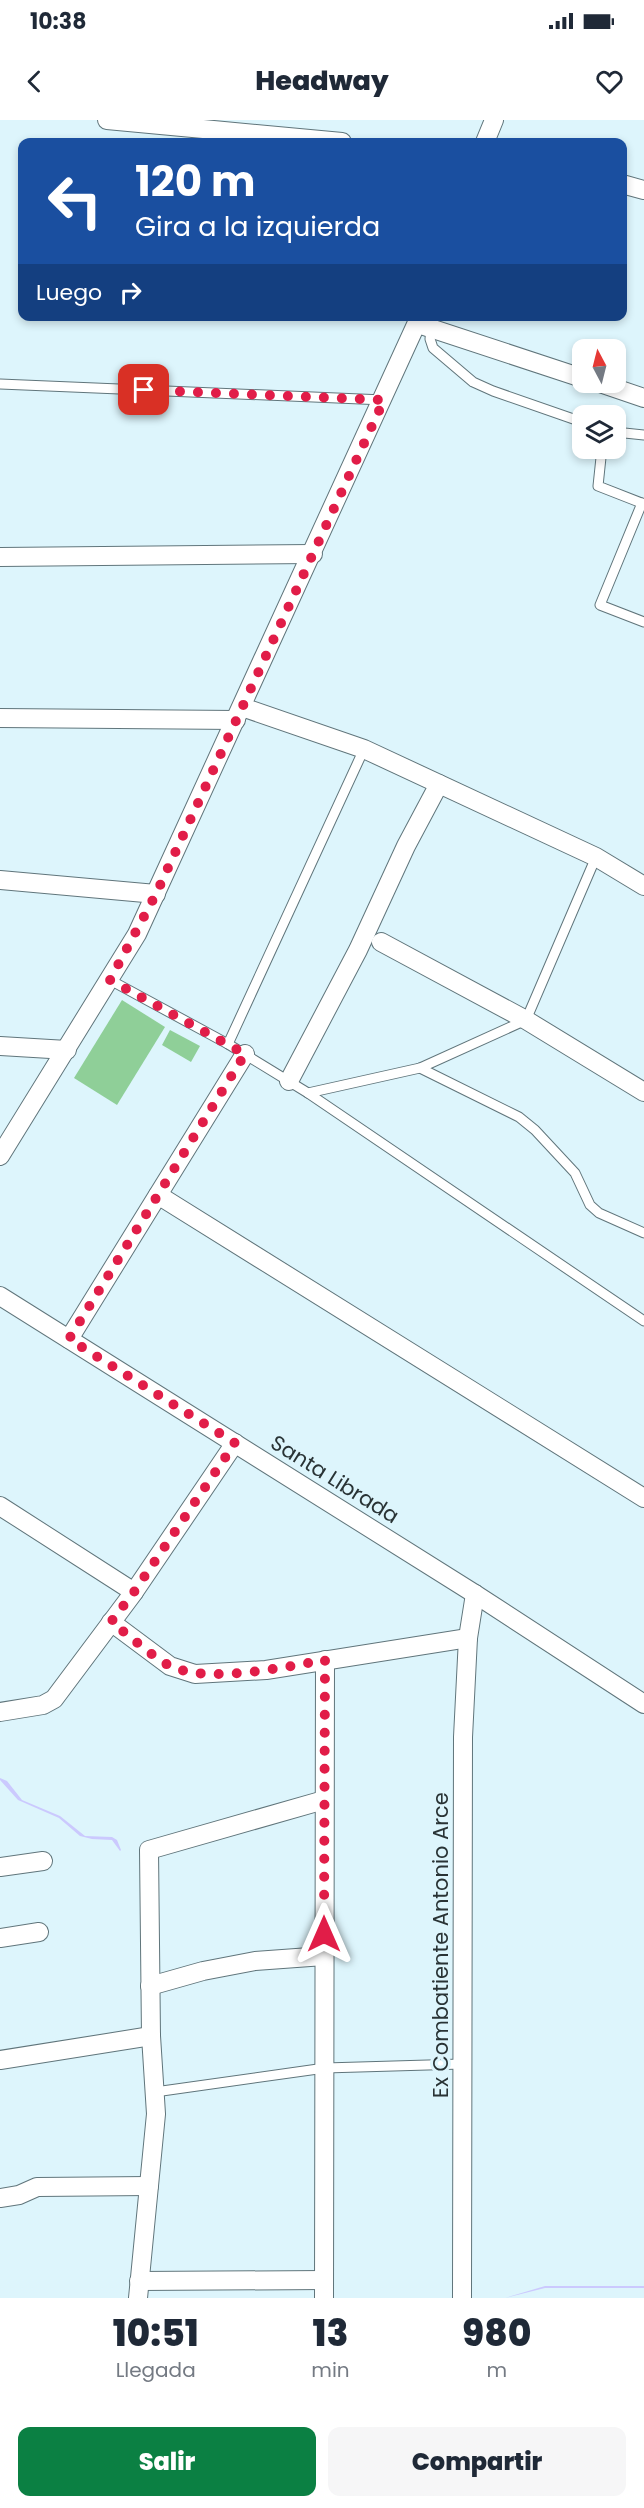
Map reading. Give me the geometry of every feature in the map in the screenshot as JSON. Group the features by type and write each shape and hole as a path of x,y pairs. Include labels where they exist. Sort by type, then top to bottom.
{"street":[{"path":"107,120 299,138"},
{"path":"487,138 494,120"},
{"path":"627,185 644,190"},
{"path":"0,1156 110,980 156,894 384,400 423,323 572,375"},
{"path":"626,392 644,398"},
{"path":"0,557 313,554"},
{"path":"0,718 239,714 364,749 596,857 644,886"},
{"path":"288,1081 358,950 406,846 439,784"},
{"path":"0,880 156,894"},
{"path":"381,942 526,1020 644,1092"},
{"path":"0,1046 21,1045 67,1050"},
{"path":"69,1339 245,1054"},
{"path":"158,1195 644,1498"},
{"name":"Santa Librada","path":"0,1296 475,1594 644,1704"},
{"path":"1,1711 43,1705 54,1699 134,1592 235,1443"},
{"path":"0,1506 134,1592"},
{"name":"Ex Combatiente Antonio Arce","path":"462,2298 462,1737 468,1638 475,1594"},
{"path":"111,1622 170,1666 195,1674 266,1670 468,1638"},
{"path":"324,1800 149,1850 151,2036 156,2114 138,2290 324,2289 325,1660"},
{"path":"0,1867 44,1861"},
{"path":"0,1938 39,1932"},
{"path":"150,1986 203,1971 255,1961 324,1956"},
{"path":"0,2060 151,2036"},
{"path":"0,2198 19,2195 37,2187 148,2186"}],"lane":[{"path":"423,323 433,348 473,381 493,391 572,419"},
{"path":"0,384 384,400"},
{"path":"626,433 644,435"},
{"path":"601,459 598,486 643,504 600,605 644,622"},
{"path":"228,1044 364,749"},
{"path":"308,1093 420,1068 526,1020 596,857"},
{"path":"110,980 228,1044 308,1093 644,1321"},
{"path":"420,1068 519,1117 535,1130 575,1173 590,1205 599,1213 644,1233"},
{"path":"155,2092 325,2068 462,2064"}],"green space":[{"path":"122,1000 165,1027 117,1105 74,1078"},
{"path":"170,1030 200,1046 191,1062 162,1045"}],"water":[{"path":"0,1778 7,1781 22,1800 60,1816 85,1836 112,1837 117,1840 121,1850 112,1840 80,1836 59,1818 18,1800"},
{"path":"545,2286 644,2286 644,2288 545,2288 505,2298"}],"route":[{"path":"144,390 384,400 156,894 137,934 110,980 245,1054 69,1339 235,1443 134,1592 111,1622 170,1666 195,1674 266,1670 325,1660 324,1934"}]}
